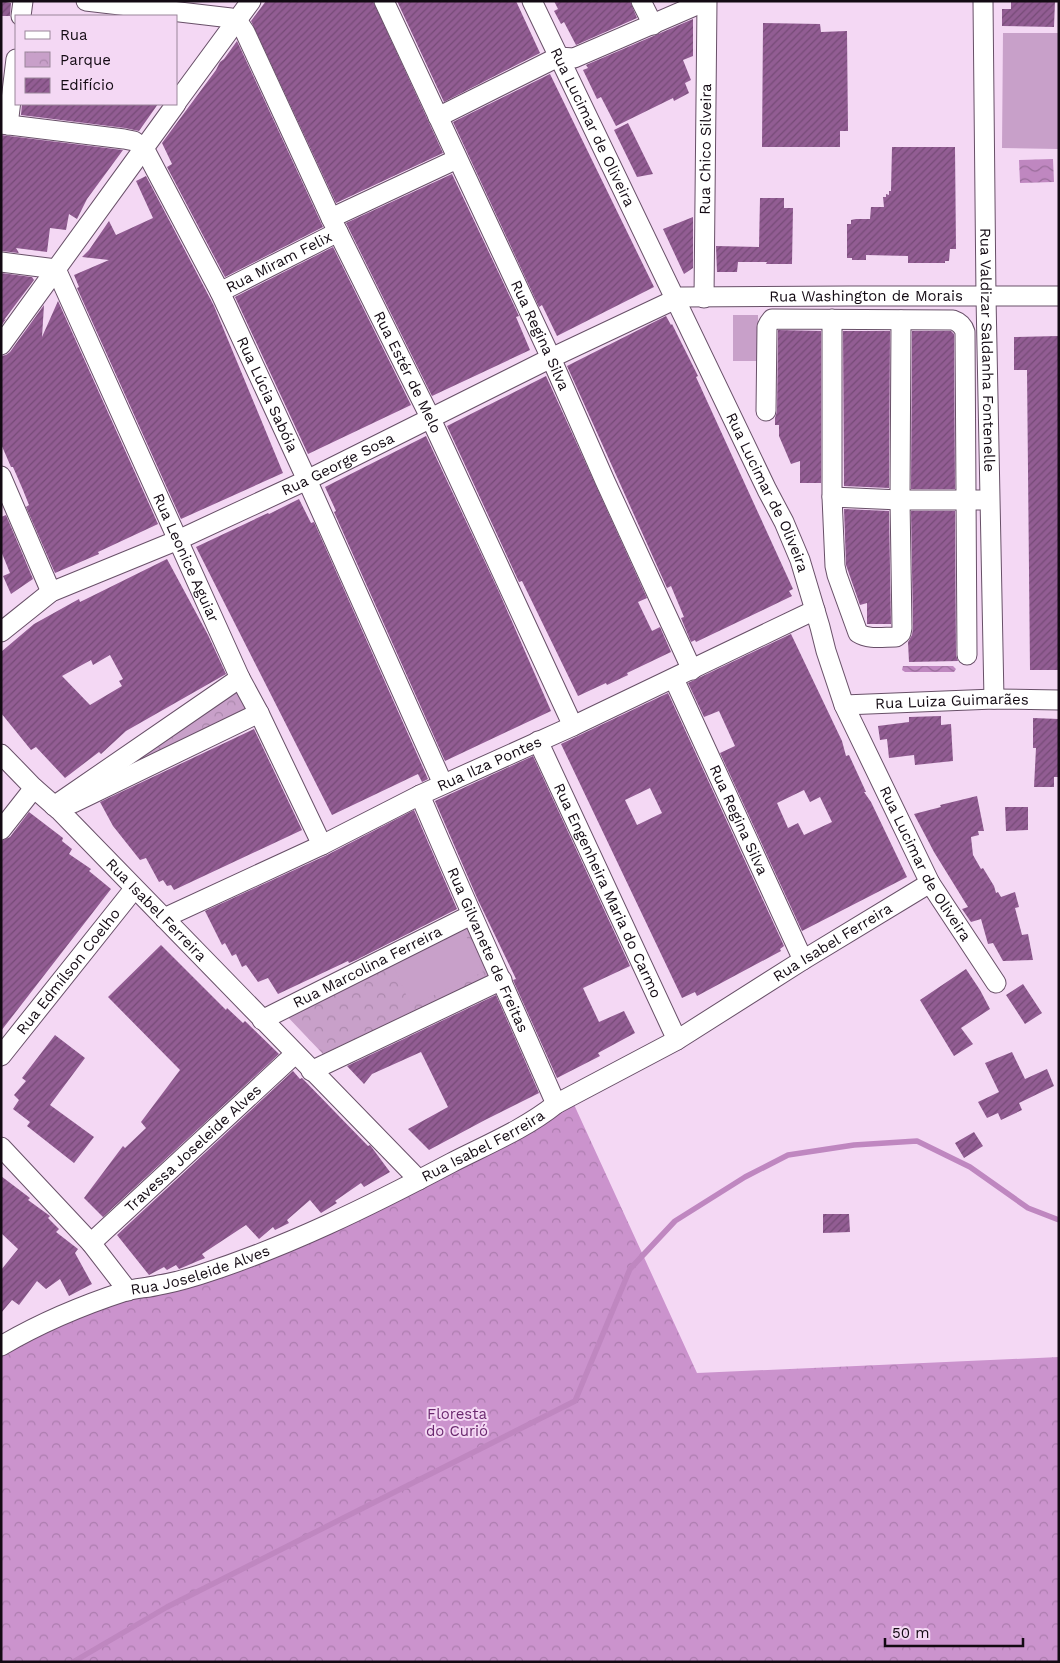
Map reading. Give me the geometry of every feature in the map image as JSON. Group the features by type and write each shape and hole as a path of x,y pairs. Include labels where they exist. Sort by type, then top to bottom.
{"street":[{"path":"22,15 23,1"},
{"path":"86,1 237,20"},
{"path":"178,101 251,1"},
{"name":"Rua Regina Silva","path":"384,1 551,358 692,670"},
{"name":"Rua Lucimar de Oliveira","path":"532,1 784,522 800,560 826,651 844,705 930,883 996,983"},
{"path":"641,1 653,25"},
{"path":"438,117 558,57 574,58 706,1"},
{"name":"Rua Chico Silveira","path":"704,298 706,1"},
{"name":"Rua Valdizar Saldanha Fontenelle","path":"983,1 986,297 994,699"},
{"name":"Rua Estér de Melo","path":"237,20 250,41 335,225 430,417 573,726"},
{"path":"15,65 5,125 124,139 134,141 144,148"},
{"path":"1,345 175,105"},
{"name":"Rua Lúcia Sabóia","path":"144,148 220,292 307,480 443,784"},
{"name":"Rua Miram Felix","path":"220,292 335,225 457,159"},
{"path":"1,262 56,269"},
{"name":"Rua Leonice Aguiar","path":"56,269 240,678 259,713 322,845"},
{"name":"Rua Washington de Morais","path":"676,299 682,297 1059,296"},
{"name":"Rua George Sosa","path":"1,632 51,592 178,540 307,480 430,417 676,299"},
{"path":"832,319 832,497 837,575 858,633 869,638 896,637 901,633 902,628 900,500 901,320"},
{"path":"766,411 767,327 772,320 953,320 963,326 965,332 967,655"},
{"path":"1,476 51,592"},
{"path":"832,497 900,500 991,500"},
{"name":"Rua Ilza Pontes","path":"164,918 322,845 443,784 674,679 815,610"},
{"path":"56,808 240,678"},
{"name":"Rua Regina Silva","path":"674,679 803,960"},
{"name":"Rua Luiza Guimarães","path":"844,705 994,699 1059,700"},
{"path":"56,808 259,713"},
{"name":"Rua Engenheira Maria do Carmo","path":"538,741 677,1040"},
{"name":"Rua Isabel Ferreira","path":"1,754 419,1180 544,1114 556,1104 677,1040 803,960 930,883"},
{"path":"1,830 34,788"},
{"name":"Rua Gilvanete de Freitas","path":"420,795 471,915 502,980 556,1104"},
{"name":"Rua Edmílson Coelho","path":"1,1056 134,889"},
{"name":"Rua Marcolina Ferreira","path":"262,1020 471,915"},
{"path":"311,1071 502,980"},
{"name":"Travessa Joseleide Alves","path":"91,1243 295,1054"},
{"name":"Rua Joseleide Alves","path":"1,1147 91,1243 128,1291 199,1275 257,1255 339,1220 419,1180"},
{"path":"1,1346 25,1332 92,1303 128,1291"}],"green space":[{"path":"1003,33 1059,33 1059,149 1002,148"},
{"path":"733,315 758,315 758,361 733,361"},
{"path":"236,689 248,713 86,792"},
{"path":"466,924 491,975 323,1054 283,1012"},
{"path":"464,931 483,972 411,1006 393,965"},
{"name":"Floresta do Curió","path":"571,1098 697,1373 1059,1357 1059,1662 1,1662 1,1347 140,1278 248,1258"}],"water":[{"path":"1053,159 1054,182 1020,183 1019,160"},
{"path":"903,666 953,666 956,669 954,672 905,672 902,670"}],"building":[{"path":"1,1 11,3 10,16 1,16"},
{"path":"266,1 373,1 443,153 336,203 251,21"},
{"path":"397,1 516,1 540,53 444,102"},
{"path":"554,1 630,1 637,18 576,45 564,22 561,24 554,11 558,9"},
{"path":"1011,1 1055,1 1054,27 1002,26 1002,9 1011,9"},
{"path":"693,19 693,56 683,60 691,80 685,83 689,93 674,101 673,98 616,126 601,97 597,99 583,70 588,68 586,65"},
{"path":"763,23 820,24 821,32 847,31 848,131 840,131 840,147 762,147"},
{"path":"237,41 323,227 225,277 167,167 172,164 162,143"},
{"path":"550,74 654,287 557,336 542,305 539,307 453,122"},
{"path":"22,105 157,105 139,131 21,115"},
{"path":"628,123 653,174 637,177 614,130"},
{"path":"1,135 123,150 87,199 77,219 69,214 66,230 50,228 47,252 16,248 19,253 1,251"},
{"path":"892,147 955,147 956,249 950,249 949,261 945,261 945,263 908,263 908,256 866,255 866,260 847,258 847,224 851,224 851,220 870,219 871,207 884,207 883,197 886,197 886,194 889,195 889,191 891,191"},
{"path":"452,174 519,316 516,317 530,350 432,396 346,223"},
{"path":"146,176 214,306 283,473 181,519 77,288 79,287 74,275 109,260 82,257 109,221 116,235 153,218 136,181"},
{"path":"760,198 784,198 784,208 793,208 792,264 738,262 737,272 717,272 716,246 759,247"},
{"path":"693,217 693,268 684,274 663,229"},
{"path":"333,247 411,405 308,454 235,297"},
{"path":"1,273 32,277 34,280 1,326"},
{"path":"58,301 158,524 98,552 99,554 55,573 26,507 29,505 23,490 1,444 1,356 10,352 44,305 42,337"},
{"path":"666,316 672,324 698,376 696,377 793,589 789,591 792,596 696,642 695,640 691,642 681,618 684,617 671,586 667,588 567,366"},
{"path":"778,330 821,331 821,483 800,483 800,461 791,464 779,436 779,425 775,425 777,411"},
{"path":"843,331 890,331 889,488 844,486"},
{"path":"912,331 951,331 954,334 955,489 911,489"},
{"path":"1059,336 1059,670 1030,670 1027,370 1014,370 1014,337"},
{"path":"546,376 647,598 638,602 652,631 660,627 671,652 607,685 606,683 578,696 522,581 519,582 447,426"},
{"path":"426,436 499,592 551,711 445,761 334,512 336,511 325,487"},
{"path":"299,499 311,523 314,522 428,779 422,782 418,774 332,815 196,547"},
{"path":"844,509 889,511 891,624 867,624 867,603 860,605 846,565"},
{"path":"911,511 955,511 956,655 958,661 909,662 908,642 913,628"},
{"path":"6,515 33,579 11,594 3,576 10,573 1,551 1,517"},
{"path":"167,559 208,635 226,674 126,731 101,754 99,752 65,778 36,747 31,750 1,713 1,652 34,624 79,599 80,602","holes":["110,655 123,679 119,681 122,686 90,705 62,676 91,660 93,665"]},
{"path":"791,634 842,741 846,756 849,755 866,792 864,792 871,802 907,877 802,931 720,753 735,746 719,711 704,717 688,683","holes":["804,790 810,802 820,797 832,822 804,835 798,823 788,828 777,803"]},
{"path":"668,693 784,946 780,949 781,951 697,996 695,992 682,998 561,744","holes":["650,788 662,813 637,825 625,800"]},
{"path":"941,716 941,725 951,724 953,761 915,765 914,755 889,758 887,739 880,740 878,726 909,722 909,717"},
{"path":"1033,718 1059,719 1059,777 1054,777 1054,787 1034,787 1036,748 1033,748"},
{"path":"254,729 302,830 174,890 171,885 167,886 163,880 159,882 146,858 140,860 113,826 100,802"},
{"path":"533,756 630,966 583,988 599,1022 624,1011 635,1033 598,1053 600,1056 557,1078 513,980 516,979 478,900 435,801"},
{"path":"977,796 984,831 978,831 979,835 971,837 973,855 994,886 996,893 998,892 1001,897 1015,892 1019,907 1015,908 1022,935 1028,934 1033,960 1003,961 993,943 988,944 981,919 971,922 962,909 968,907 934,852 914,814 941,807 940,805"},
{"path":"1005,807 1028,807 1028,830 1006,831"},
{"path":"414,810 457,909 356,960 349,963 348,961 278,994 268,978 258,982 246,965 242,967 236,954 232,956 225,943 222,945 205,911 327,855"},
{"path":"29,812 63,838 62,841 72,849 69,854 91,869 89,871 111,889 1,1031 1,841 10,837"},
{"path":"161,945 226,1010 227,1008 243,1023 245,1021 279,1054 103,1217 84,1198 123,1146 125,1148 146,1128 141,1122 180,1070 108,997"},
{"path":"966,969 990,1009 961,1028 973,1044 954,1056 920,1000"},
{"path":"1023,984 1042,1013 1025,1024 1006,995"},
{"path":"496,995 539,1093 429,1150 408,1129 448,1107 421,1052 372,1074 364,1084 347,1066"},
{"path":"55,1035 85,1058 50,1105 94,1137 74,1163 27,1126 30,1122 13,1109 19,1100 14,1095 26,1081 22,1078"},
{"path":"1012,1052 1025,1079 1047,1069 1054,1086 1019,1103 1022,1110 1001,1120 998,1113 987,1118 978,1102 999,1092 985,1063"},
{"path":"293,1071 368,1146 370,1145 390,1172 364,1187 361,1183 335,1201 337,1203 321,1213 310,1200 287,1220 289,1223 275,1230 273,1227 259,1239 246,1225 202,1254 205,1258 179,1269 176,1265 167,1270 164,1267 149,1275 117,1235"},
{"path":"974,1132 983,1146 964,1158 955,1143"},
{"path":"1,1176 30,1198 28,1200 50,1216 48,1218 59,1229 56,1232 78,1249 75,1253 92,1284 69,1296 60,1279 46,1289 37,1281 19,1305 12,1300 1,1313 1,1270 18,1249 1,1233"},
{"path":"823,1214 849,1214 850,1232 823,1233"}],"waterway":[{"path":"73,1662 167,1607 575,1401 630,1269 675,1221 745,1177 788,1155 854,1145 917,1141 970,1167 1028,1208 1059,1220"}]}
